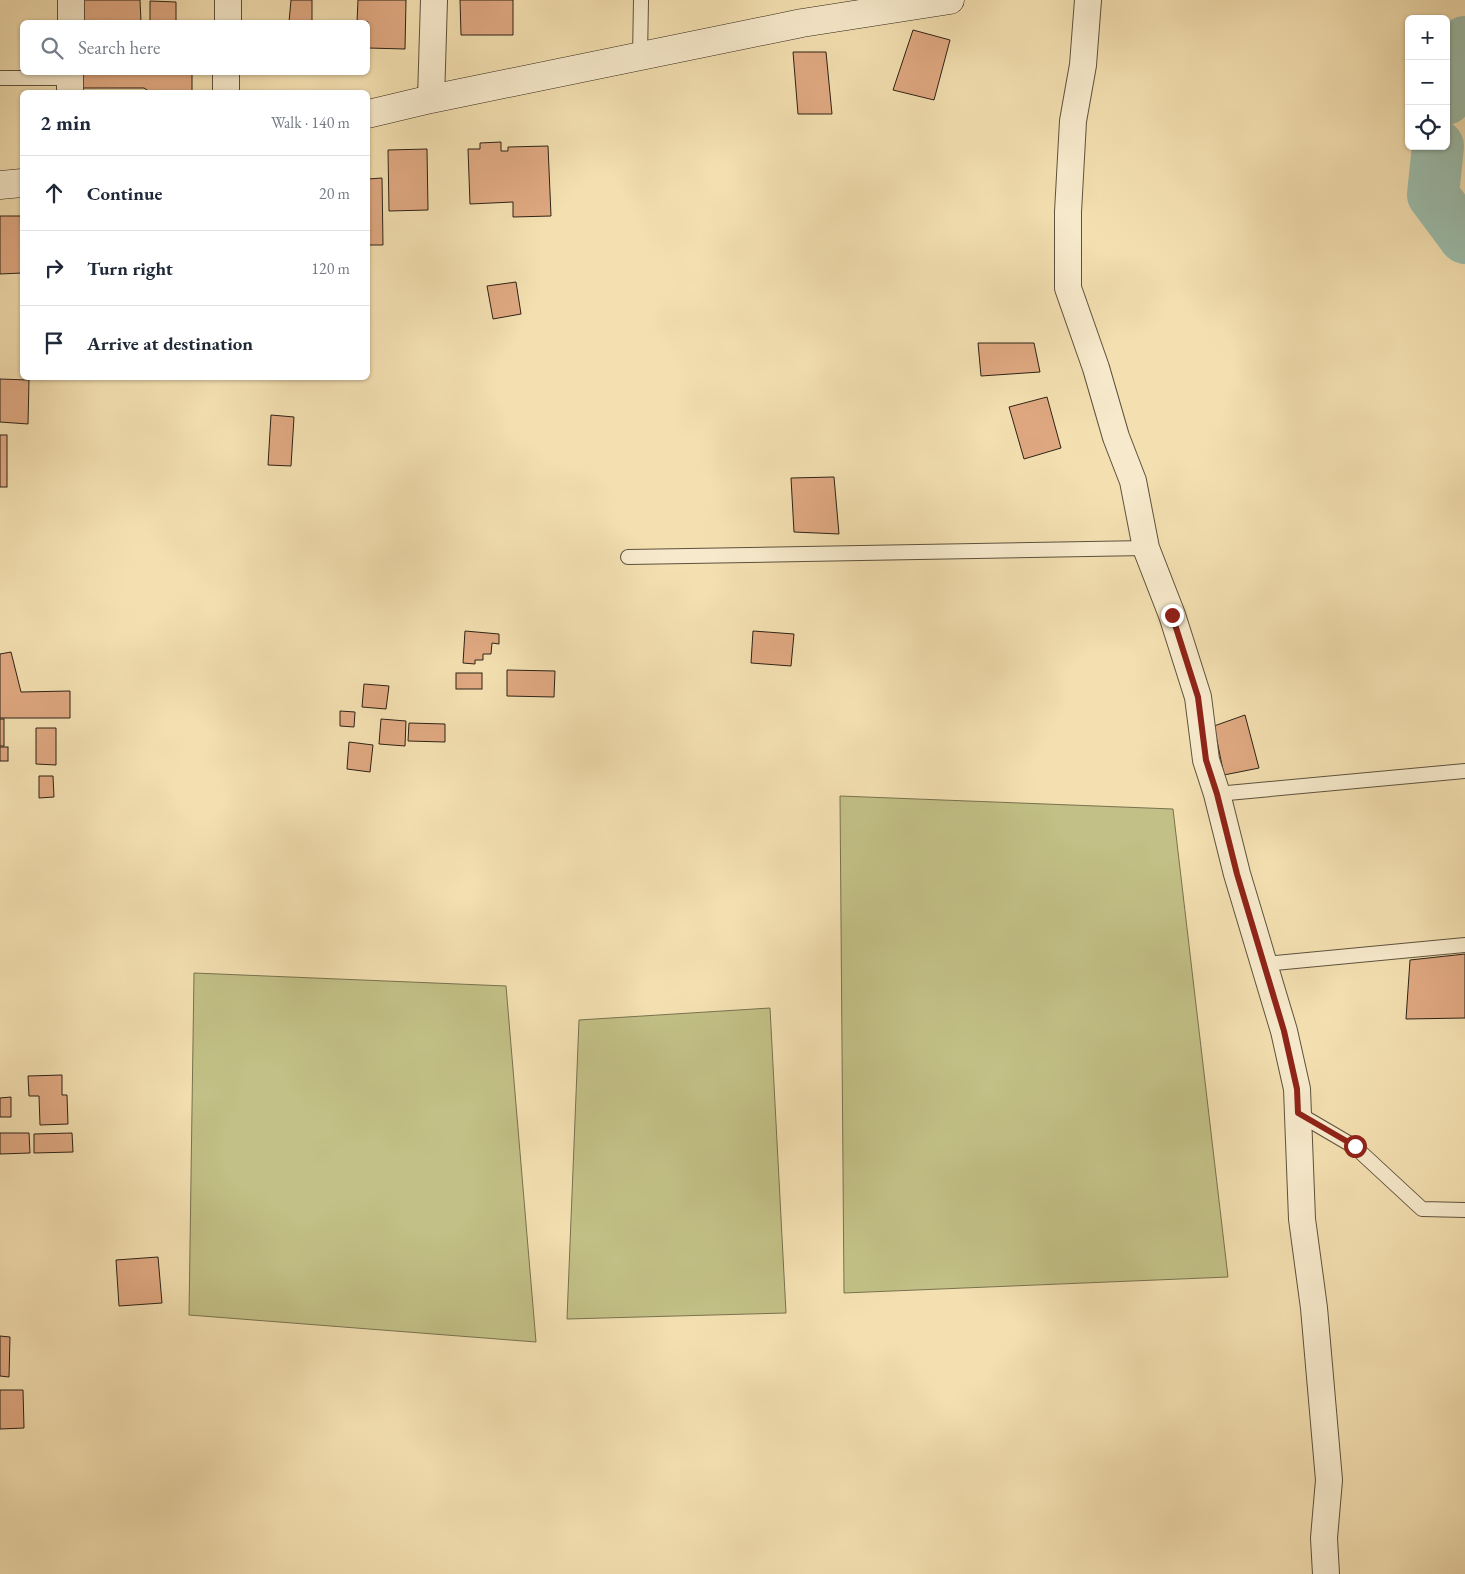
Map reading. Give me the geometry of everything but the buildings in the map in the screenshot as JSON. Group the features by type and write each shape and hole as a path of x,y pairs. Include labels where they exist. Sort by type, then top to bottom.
{"street":[{"path":"71,0 71,20"},
{"path":"228,0 228,20"},
{"path":"431,99 434,0"},
{"path":"370,114 431,99 802,23 950,0"},
{"path":"1088,0 1083,65 1073,121 1068,212 1068,288 1096,368 1116,437 1133,481 1146,548 1172,615 1198,697 1206,760 1217,794 1237,874 1284,1031 1297,1089 1302,1219 1314,1308 1329,1480 1324,1538 1326,1574"},
{"path":"226,75 226,90"},
{"path":"0,185 20,183"}],"lane":[{"path":"640,57 641,0"},
{"path":"0,78 70,81"},
{"path":"628,557 1146,548"},
{"path":"1217,794 1465,771"},
{"path":"1265,964 1465,945"},
{"path":"1298,1113 1355,1146 1422,1209 1465,1210"}],"shaded area":[{"path":"840,796 1173,809 1228,1277 844,1293"},
{"path":"194,973 506,986 536,1342 189,1315"},
{"path":"770,1008 786,1313 567,1319 579,1020"}],"waterway":[{"path":"1450,87 1465,42"},
{"path":"1438,150 1433,195 1465,238"}],"route":[{"path":"1172,615 1198,697 1206,760 1217,794 1237,874 1284,1031 1297,1089 1298,1113 1355,1146"}]}
